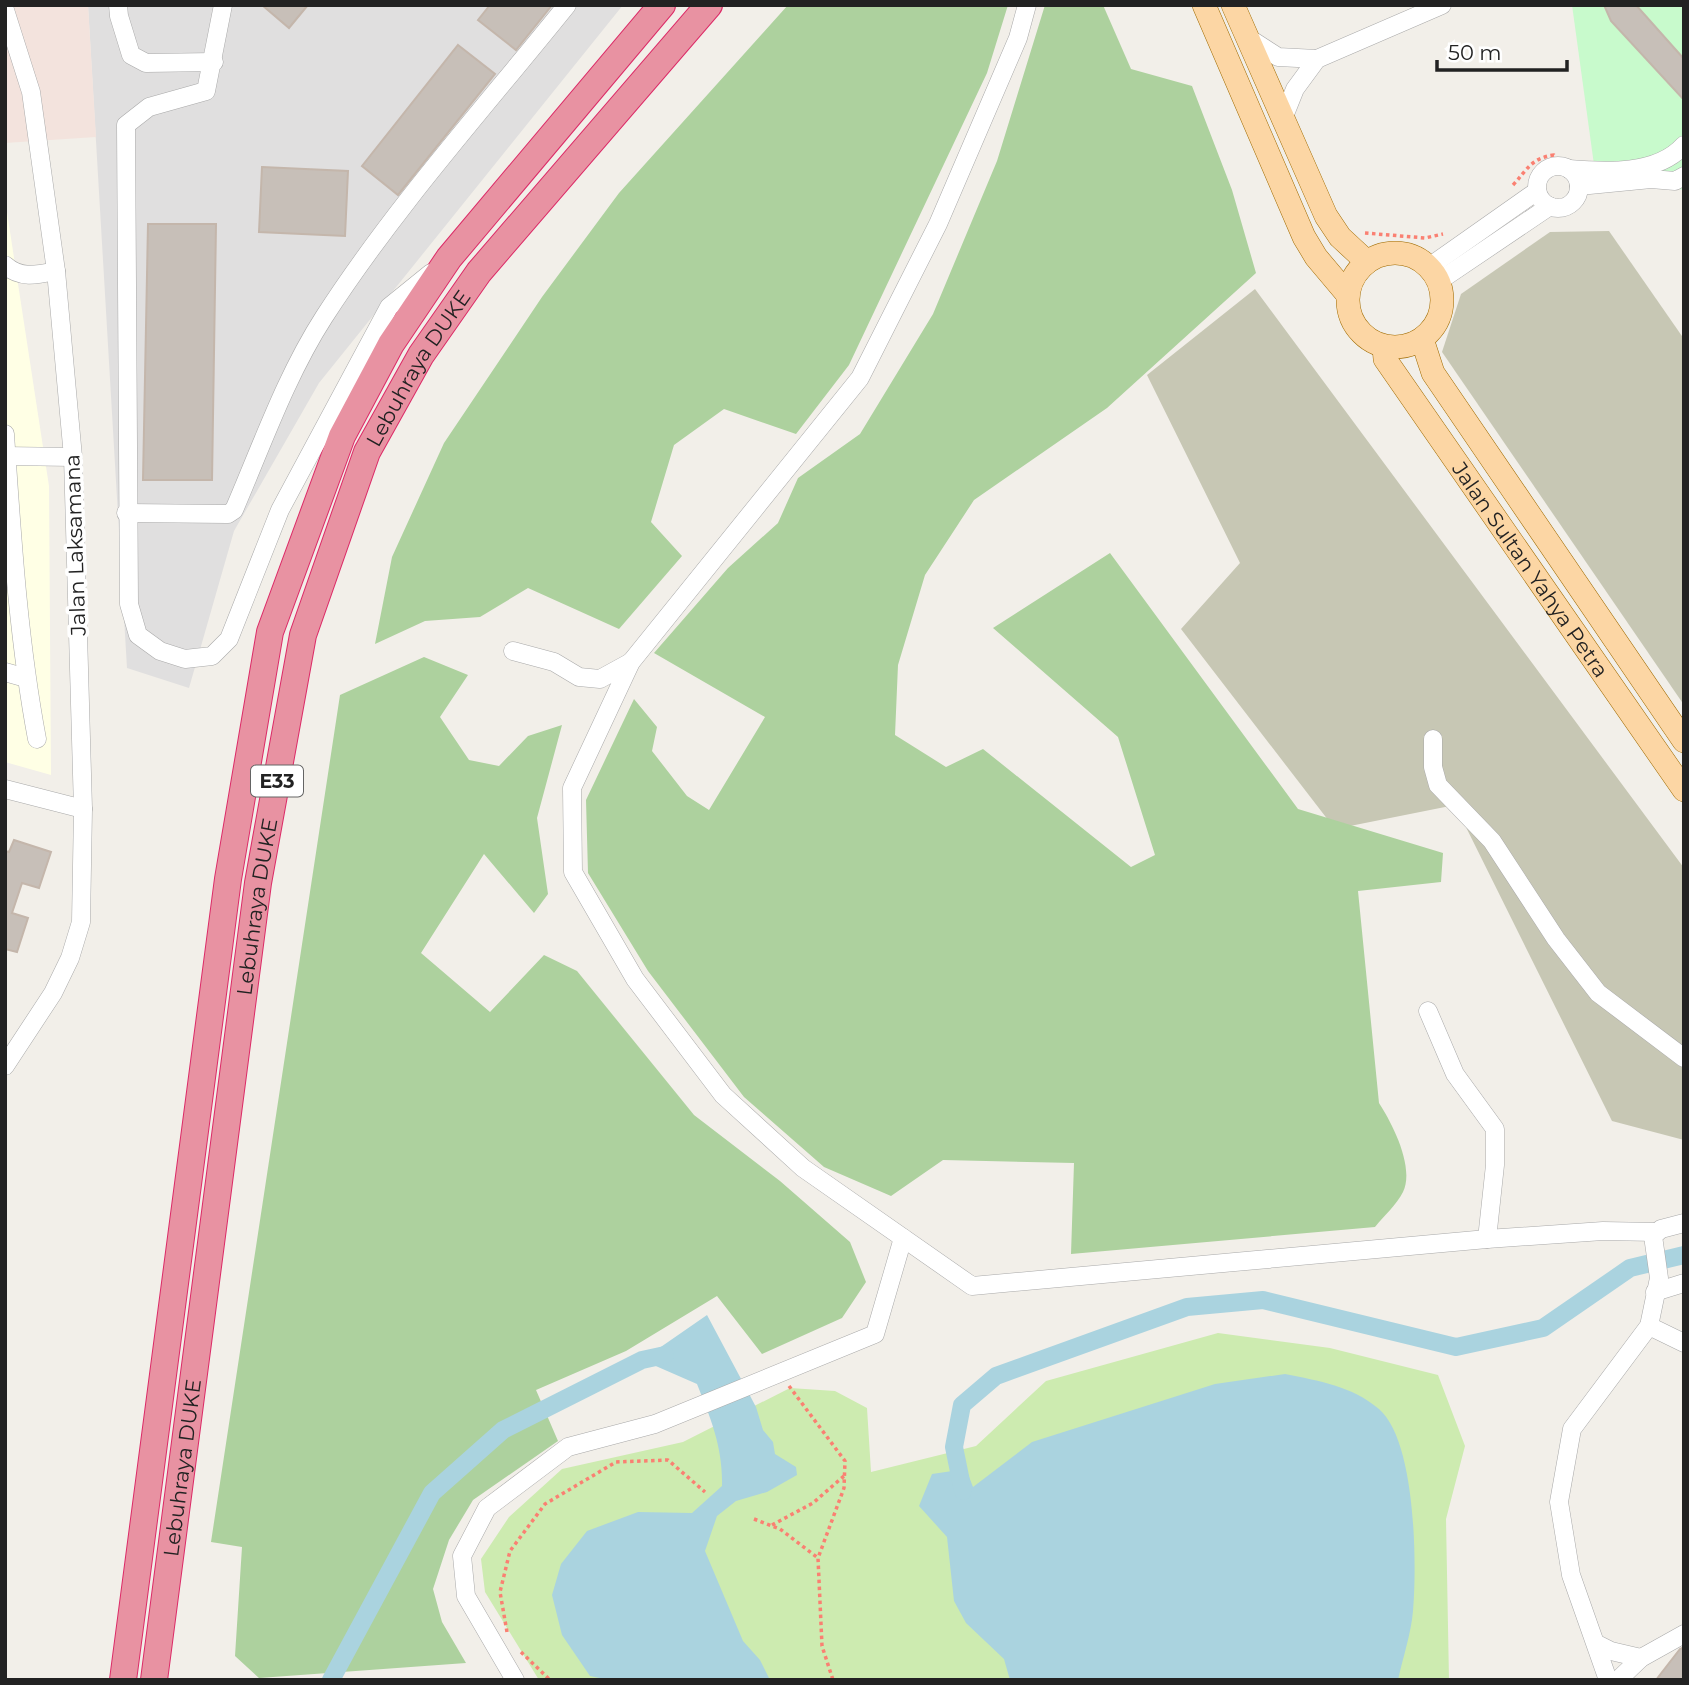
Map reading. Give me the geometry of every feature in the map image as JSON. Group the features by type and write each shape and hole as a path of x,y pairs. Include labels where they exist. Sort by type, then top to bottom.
{"highway":[{"name":"Lebuhraya DUKE","path":"123,1680 226,893 270,632 342,436 391,344 449,258 662,5"},
{"name":"Lebuhraya DUKE","path":"154,1680 258,883 303,635 367,452 421,355 479,272 709,5"}],"main road":[{"name":"Jalan Sultan Yahya Petra","path":"1204,5 1304,237 1316,257 1348,295 1349,309 1361,333 1384,347 1385,359 1684,790"},
{"path":"1233,5 1326,216 1340,237 1367,262"},
{"path":"1348,295 1358,272 1367,262 1392,253 1406,254 1434,274 1443,297 1441,313 1434,328 1410,345 1384,347"},
{"name":"Jalan Sultan Yahya Petra","path":"1422,339 1433,373 1684,741"}],"street":[{"path":"118,5 118,16 131,55 146,63 214,62"},
{"path":"223,5 214,62 206,91 149,107 126,125 126,513 129,604 138,635 160,651 186,659 212,656 229,639 280,510 389,307 449,258"},
{"path":"126,513 228,514 234,510 293,373 324,317 398,215 567,5"},
{"path":"1027,5 1018,38 938,224 860,378 631,662 572,788 573,872 635,979 723,1095 803,1168 972,1286 1487,1239 1603,1231 1654,1238 1684,1223"},
{"path":"1283,119 1295,89 1317,60 1416,10 1441,5"},
{"name":"Jalan Laksamana","path":"5,10 31,92 56,271 73,457 83,809 81,922 71,958 53,993 5,1066"},
{"path":"1247,37 1278,57 1317,60"},
{"path":"1434,274 1538,191 1543,172 1566,168 1605,172 1637,168 1675,155 1684,145"},
{"path":"1566,168 1579,187"},
{"path":"1579,187 1651,179 1675,181 1684,176"},
{"path":"1434,274 1550,206 1570,204 1579,187"},
{"path":"1538,191 1550,206"},
{"path":"5,265 14,273 28,275 56,271"},
{"path":"5,434 26,678 37,740"},
{"path":"6,456 73,457"},
{"path":"513,651 554,662 579,677 600,679 631,662"},
{"path":"5,672 26,678"},
{"path":"1433,739 1433,767 1438,785 1492,841 1556,939 1598,993 1684,1058"},
{"path":"5,789 83,809"},
{"path":"1428,1011 1455,1074 1495,1129 1495,1164 1487,1239"},
{"path":"515,1680 466,1595 462,1556 487,1508 568,1447 655,1424 875,1334 903,1238"},
{"path":"1608,1680 1571,1575 1559,1503 1572,1429 1648,1326 1657,1285 1654,1238"},
{"path":"1657,1285 1684,1283"},
{"path":"1648,1326 1684,1343"},
{"path":"1618,1680 1640,1658 1684,1634"},
{"path":"1597,1644 1611,1651 1640,1658"}],"path":[{"path":"1504,191 1515,184 1524,168 1539,157 1554,155 1566,168"},
{"path":"1362,232 1425,238 1442,234 1452,228"},
{"path":"773,1376 845,1461 844,1488 818,1558 822,1646 832,1680"},
{"path":"509,1642 500,1591 510,1550 545,1504 616,1462 668,1460 705,1492"},
{"path":"772,1525 813,1503 844,1476"},
{"path":"754,1519 772,1525 818,1558"},
{"path":"519,1651 550,1680"}],"shaded area":[{"path":"5,5 88,5 96,137 5,143"},
{"path":"88,5 623,5 319,383 234,531 189,688 127,668"},
{"path":"5,199 49,486 51,775 5,762"},
{"path":"1609,231 1684,339 1684,705 1442,352 1461,294 1550,232"},
{"path":"1255,289 1684,868 1684,1140 1612,1121 1455,805 1335,829 1181,629 1240,563 1147,375"}],"green space":[{"path":"788,5 1008,5 987,73 849,365 796,434 724,409 674,445 651,522 682,556 619,629 528,588 480,617 425,621 375,644 392,557 444,443 542,297 619,193"},
{"path":"1045,5 1103,5 1131,69 1192,86 1232,190 1256,273 1107,408 974,500 925,575 898,665 895,735 946,767 983,749 1131,867 1155,855 1118,737 993,628 1110,553 1298,809 1443,853 1441,882 1358,891 1379,1103 1395,1133 1406,1170 1403,1192 1375,1227 1071,1254 1074,1163 943,1160 891,1196 824,1167 744,1097 648,971 588,873 586,800 634,699 657,727 652,751 687,796 709,810 765,717 654,653 728,568 778,523 798,478 860,434 933,314 997,161"},
{"path":"1572,5 1684,5 1684,190 1595,172"},
{"path":"424,657 468,675 440,717 469,760 499,766 528,736 562,725 537,818 548,894 534,913 484,854 421,953 490,1012 544,955 577,971 694,1115 780,1181 850,1242 866,1282 842,1318 762,1354 717,1296 626,1351 536,1390 558,1441 473,1500 449,1540 433,1589 442,1622 466,1663 259,1678 235,1656 242,1547 211,1542 340,695"},
{"path":"1218,1333 1330,1348 1438,1375 1465,1446 1446,1519 1449,1680 539,1680 485,1592 481,1559 509,1517 562,1469 683,1442 790,1388 835,1391 867,1408 871,1472 976,1446 1046,1381"}],"water":[{"path":"707,1315 756,1407 763,1430 773,1442 775,1454 796,1467 797,1475 767,1492 736,1501 717,1516 705,1551 743,1641 760,1660 770,1680 609,1680 590,1676 562,1635 552,1595 561,1564 587,1531 638,1512 692,1513 722,1486 718,1446 697,1384 642,1360"},
{"path":"1285,1374 1335,1386 1369,1401 1391,1425 1400,1447 1411,1504 1415,1564 1412,1620 1398,1680 1010,1680 1004,1659 966,1623 954,1601 947,1537 919,1506 932,1474 966,1469 973,1487 1032,1442 1215,1384"}],"building":[{"path":"262,5 308,5 289,28"},
{"path":"490,5 552,5 516,50 478,20"},
{"path":"1604,5 1636,5 1684,59 1684,100 1611,21"},
{"path":"458,45 495,74 398,195 362,166"},
{"path":"262,167 348,171 345,236 259,232"},
{"path":"148,224 216,224 212,480 143,480"},
{"path":"14,840 51,852 39,888 22,883 12,913 28,918 17,952 5,949 5,851 9,852"},
{"path":"1684,1647 1684,1680 1656,1680 1680,1649"}],"waterway":[{"path":"963,1491 954,1447 962,1405 996,1376 1187,1307 1263,1300 1456,1347 1543,1328 1630,1268 1684,1255"},
{"path":"331,1680 432,1493 503,1430 642,1360 665,1355"}]}
